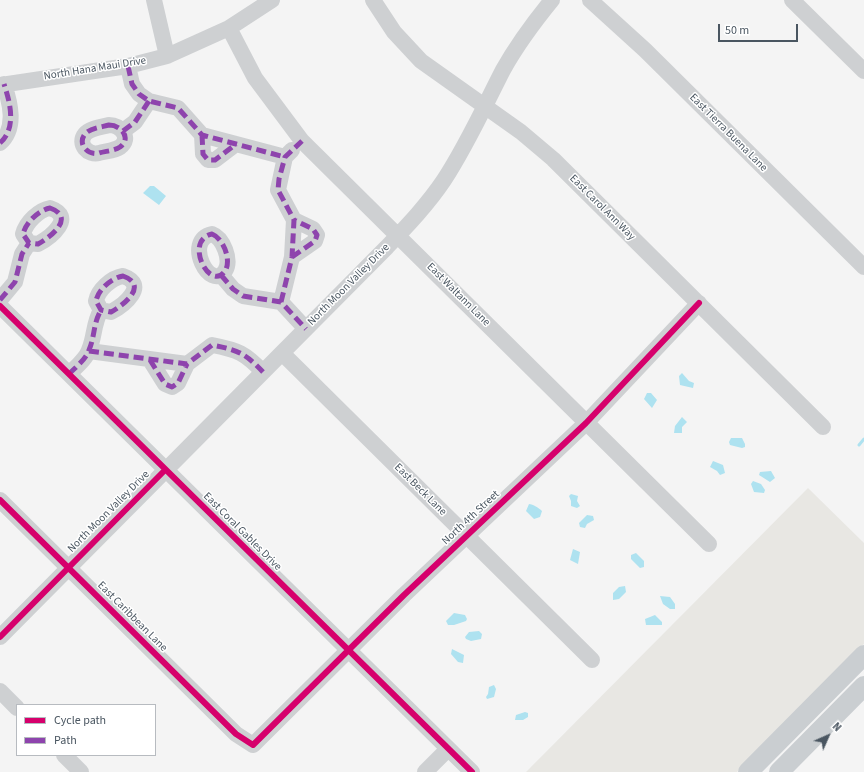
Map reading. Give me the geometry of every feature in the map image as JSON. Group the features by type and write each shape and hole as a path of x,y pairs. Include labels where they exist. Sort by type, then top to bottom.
{"main road":[{"path":"748,772 864,655"},
{"path":"779,772 864,686"}],"street":[{"path":"154,0 167,56"},
{"name":"North Hana Maui Drive","path":"2,84 128,66 167,56 229,28 272,0"},
{"name":"East Carol Ann Way","path":"373,0 394,32 421,61 521,132 552,159 824,427"},
{"name":"North Moon Valley Drive","path":"0,637 398,236 422,209 443,181 523,38 552,0"},
{"name":"East Tierra Buena Lane","path":"590,0 645,50 864,267"},
{"path":"792,0 864,71"},
{"name":"East Waltann Lane","path":"229,28 255,78 302,141 709,544"},
{"path":"128,66 132,84 139,94 149,101 178,108 202,135 285,157"},
{"path":"0,143 5,138 11,121 9,99 2,84"},
{"path":"123,131 135,122 149,101"},
{"path":"202,135 204,154 208,160 215,160 236,144"},
{"path":"281,302 292,257 294,220 278,190 285,157 302,141"},
{"path":"292,257 315,241 317,235 313,228 294,220"},
{"path":"0,300 15,282 22,254 28,243"},
{"path":"221,275 230,286 243,296 281,302 306,329"},
{"name":"North 4th Street","path":"253,745 348,650 586,423 699,303"},
{"name":"East Coral Gables Drive","path":"0,306 472,772"},
{"path":"69,374 84,359 89,351 95,321 101,310"},
{"path":"150,360 165,384 172,387 178,383 187,364 212,345 231,349 248,356 263,372"},
{"path":"89,351 187,364"},
{"name":"East Beck Lane","path":"282,353 592,660"},
{"name":"East Caribbean Lane","path":"0,500 236,734 253,745"},
{"path":"0,691 16,707"},
{"path":"425,772 448,749"},
{"path":"65,756 81,772"}],"shaded area":[{"path":"808,488 864,543 864,644 737,772 526,772"}],"water":[{"path":"150,186 154,186 166,196 159,205 143,193"},
{"path":"682,373 689,381 694,383 693,388 680,385 679,376"},
{"path":"647,393 651,393 657,400 652,408 644,399"},
{"path":"682,417 687,422 682,427 682,433 674,433 675,426"},
{"path":"731,438 742,438 745,447 742,448 730,445 729,442"},
{"path":"713,461 723,465 725,473 720,475 717,471 710,467"},
{"path":"771,471 775,478 770,482 759,475 760,472"},
{"path":"753,481 761,484 765,490 764,493 754,492 751,484"},
{"path":"571,494 578,496 577,501 580,506 577,508 571,506 569,496"},
{"path":"529,504 536,506 542,511 540,517 534,519 526,511"},
{"path":"587,515 593,516 594,520 587,524 585,528 580,527 579,523"},
{"path":"573,549 580,552 578,564 570,560"},
{"path":"636,553 644,561 644,567 640,568 631,559 631,555"},
{"path":"625,586 626,592 619,599 613,600 613,593 619,587"},
{"path":"660,596 670,597 675,604 675,609 670,609 663,604"},
{"path":"454,613 465,615 467,619 466,621 454,625 448,625 446,621"},
{"path":"655,615 662,622 662,625 646,625 645,619"},
{"path":"479,631 482,634 481,639 471,641 466,639 465,637 469,632"},
{"path":"452,649 464,655 463,663 458,662 451,654"},
{"path":"494,685 496,689 494,697 487,699 486,697 489,687"},
{"path":"525,712 528,713 528,717 523,720 515,720 516,715"}],"waterway":[{"path":"859,445 864,439"}],"marked path":[{"path":"128,66 132,84 139,94 149,101 178,108 202,135 285,157"},
{"path":"0,143 9,130 11,115 4,84"},
{"path":"123,131 135,122 149,101"},
{"path":"109,125 117,127 124,133 125,140 120,147 99,153 91,153 88,151 82,142 85,134 93,129 109,125"},
{"path":"202,135 203,154 208,160 215,160 236,144"},
{"path":"281,302 292,257 294,220 278,190 279,179 285,157 302,141"},
{"path":"50,208 61,216 59,227 49,237 38,244 29,243 23,234 27,225 37,214 50,208"},
{"path":"292,257 315,241 317,235 313,229 294,220"},
{"path":"212,234 220,240 227,256 227,266 225,271 219,276 213,275 207,271 199,254 200,245 204,238 212,234"},
{"path":"0,300 15,282 22,254 29,243"},
{"path":"221,275 233,289 243,296 281,302 306,329"},
{"path":"123,276 134,284 132,295 122,305 111,312 101,310 96,301 99,293 114,279 123,276"},
{"path":"69,374 86,357 91,345 98,315 101,310"},
{"path":"89,351 187,364 212,345 235,351 246,356 263,372"},
{"path":"150,360 165,384 172,387 178,383 187,364"}],"cycle path":[{"path":"0,500 236,734 253,745 404,595 586,423 699,303"},
{"path":"0,306 472,772"},
{"path":"0,637 165,470"}]}
